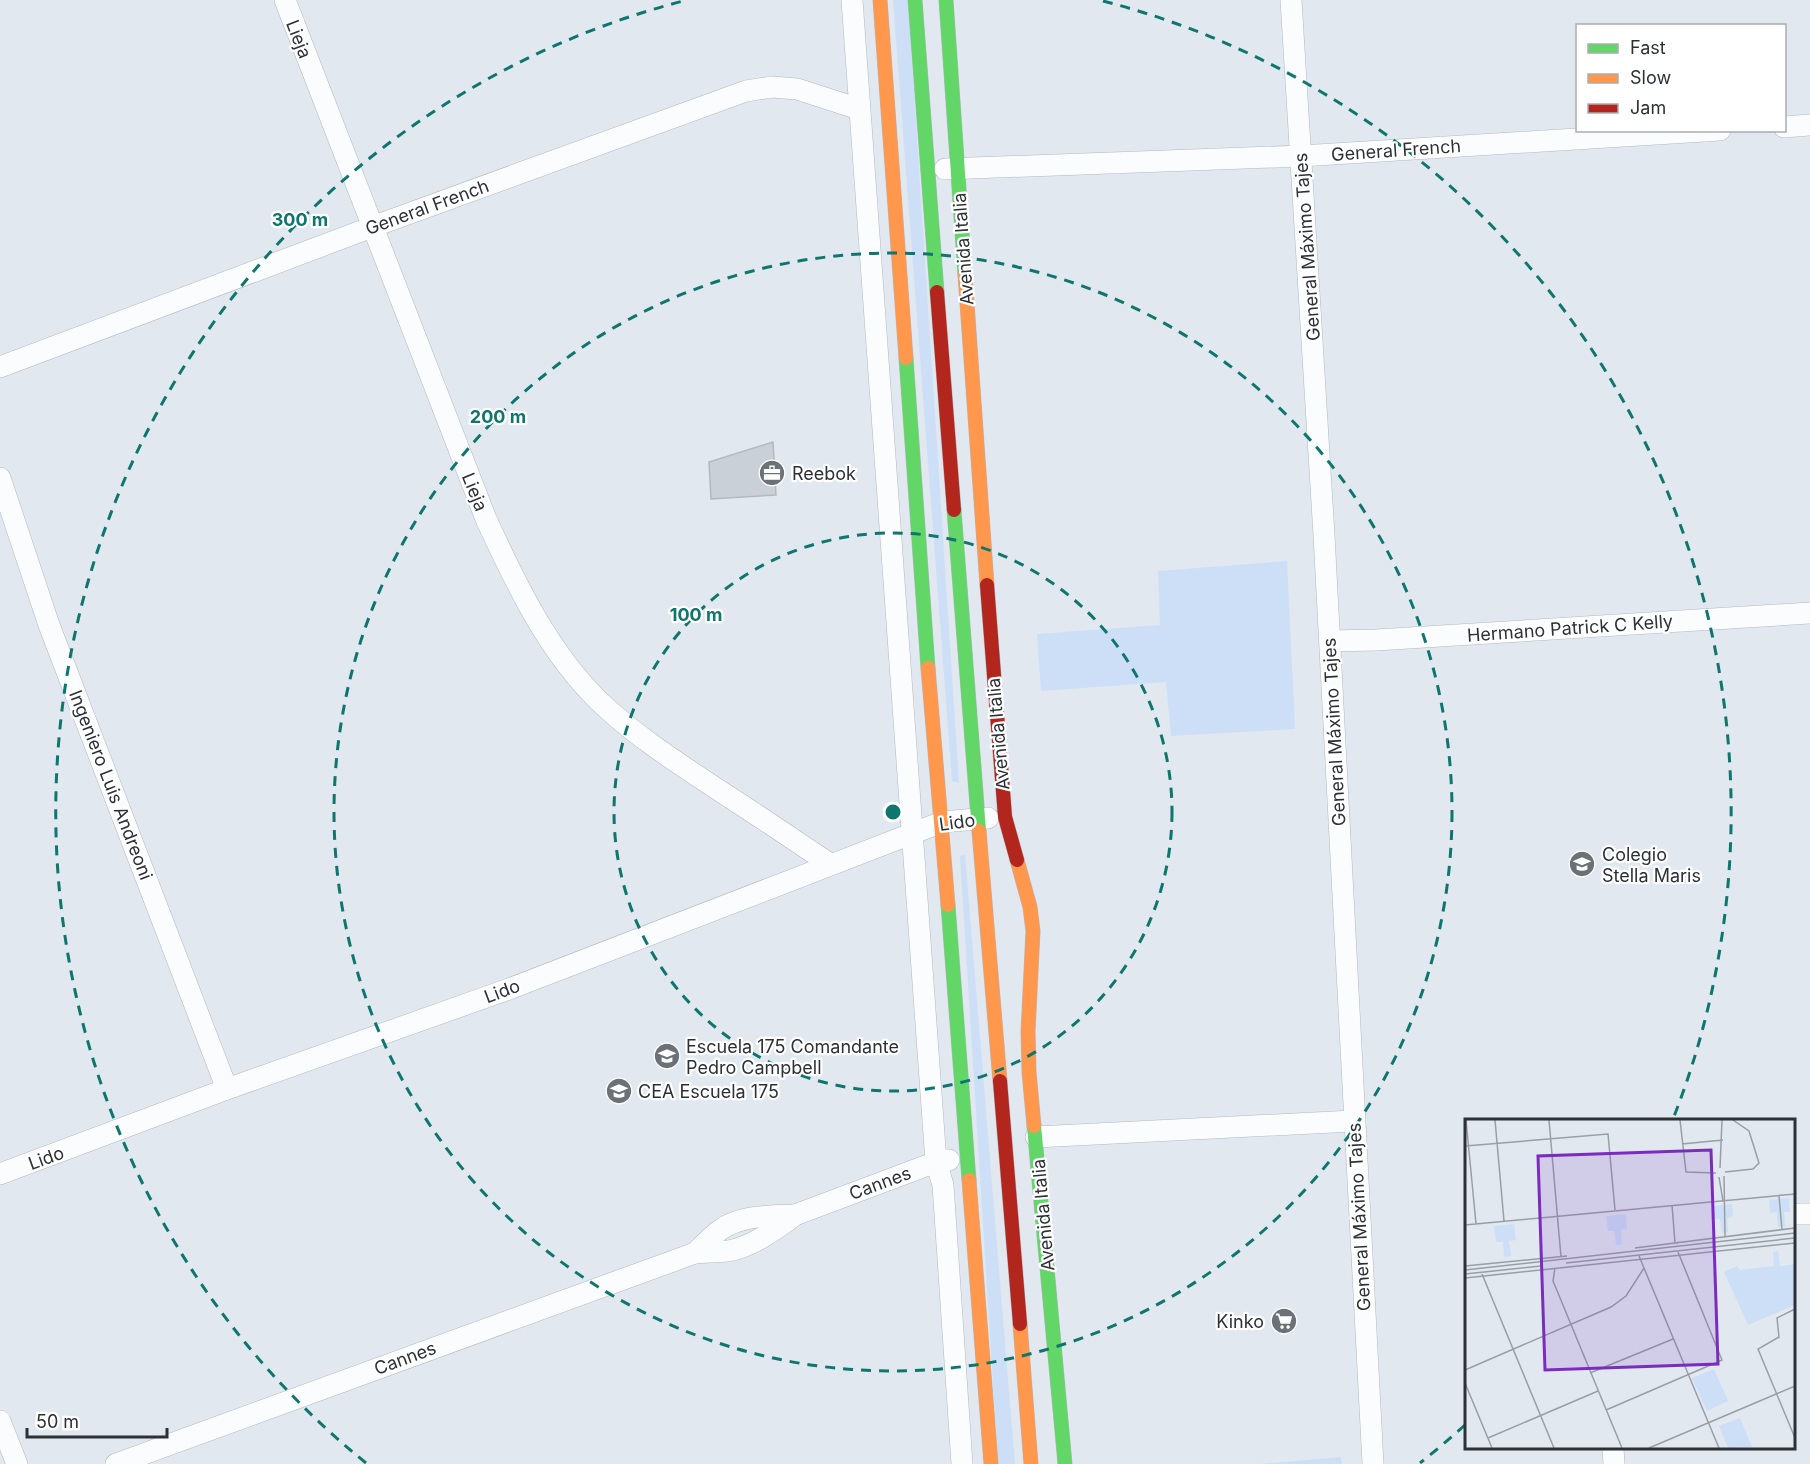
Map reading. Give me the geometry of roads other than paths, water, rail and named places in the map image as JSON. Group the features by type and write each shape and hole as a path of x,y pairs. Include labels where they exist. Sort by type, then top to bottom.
{"main road":[{"path":"880,0 928,664 991,1464"},
{"name":"Avenida Italia","path":"915,0 978,819 1031,1464"},
{"name":"Avenida Italia","path":"946,0 990,640 1005,817 1010,841 1028,896 1032,921 1034,951 1029,1008 1029,1072 1065,1464"}],"street":[{"name":"Lieja","path":"285,0 486,519 534,615 559,654 601,703 659,751 830,864"},
{"path":"852,0 936,1162 943,1185 962,1464"},
{"name":"General Máximo Tajes","path":"1290,0 1330,641 1353,1120 1373,1464"},
{"name":"General French","path":"0,367 372,227 746,91 772,87 797,89 859,109"},
{"path":"1786,127 1810,125"},
{"name":"General French","path":"927,171 1301,156 1688,132"},
{"name":"Ingeniero Luis Andreoni","path":"0,478 49,625 227,1089"},
{"name":"Hermano Patrick C Kelly","path":"1330,641 1810,613"},
{"name":"Lido","path":"0,1174 227,1089 509,989 942,822 1005,817"},
{"path":"1036,1137 1353,1120"},
{"name":"Cannes","path":"116,1464 695,1253 721,1230 739,1221 756,1217 795,1215 936,1162 968,1157"},
{"path":"0,1421 17,1464"},
{"path":"1613,1449 1614,1464"}],"place":[{"name":"Reebok","path":"772,473"},
{"name":"Colegio Stella Maris","path":"1582,864"},
{"name":"Escuela 175 Comandante Pedro Campbell","path":"667,1056"},
{"name":"CEA Escuela 175","path":"619,1091"},
{"name":"Kinko","path":"1284,1321"}]}
